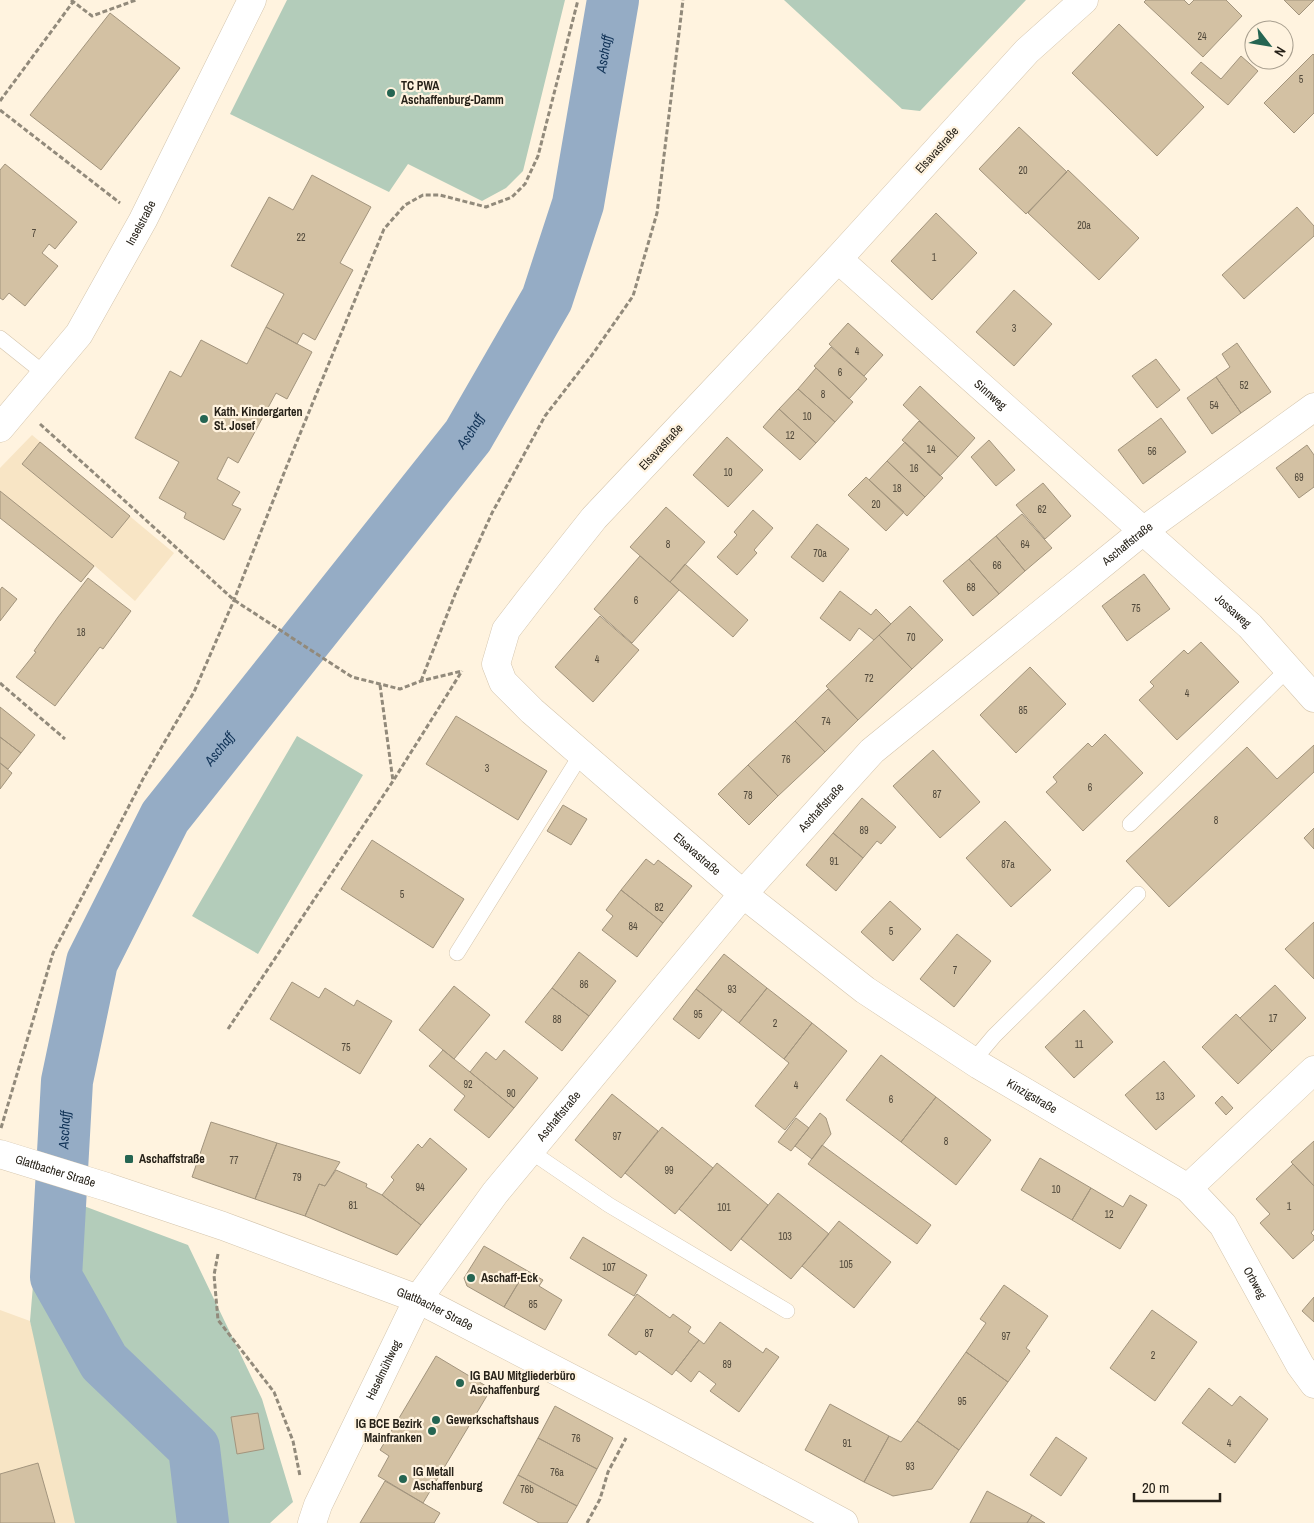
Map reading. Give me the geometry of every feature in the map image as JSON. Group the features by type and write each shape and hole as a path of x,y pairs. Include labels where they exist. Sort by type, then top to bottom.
{"street":[{"name":"Inselstraße","path":"0,428 78,334 143,220 252,0"},
{"name":"Elsavastraße","path":"743,894 532,710 503,682 496,664 506,630 594,518 838,259 1027,51 1084,0"},
{"name":"Sinnweg","path":"838,259 1143,531"},
{"name":"Aschaffstraße","path":"418,1299 495,1193 743,894 872,751 1143,531 1314,407"},
{"name":"Jossaweg","path":"1143,531 1250,626 1314,698"},
{"name":"Kinzigstraße","path":"743,894 865,990 974,1061 1188,1188"},
{"path":"1188,1188 1314,1070"},
{"name":"Glattbacher Straße","path":"0,1154 223,1226 418,1299 640,1414 844,1523"},
{"name":"Orbweg","path":"1188,1188 1223,1225 1300,1366 1314,1384"},
{"name":"Haselmühlweg","path":"315,1514 418,1299"}],"lane":[{"path":"0,338 45,374"},
{"path":"1130,824 1288,669"},
{"path":"457,953 582,753"},
{"path":"974,1061 994,1036 1138,894"},
{"path":"530,1152 609,1205 787,1311"}],"path":[{"path":"0,101 72,1 92,16 136,0"},
{"path":"0,1130 53,953 144,777 194,692 234,600 384,229 405,206 423,195 440,195 486,207 512,197 525,184 538,156 578,0"},
{"path":"421,681 456,592 492,513 545,416 592,355 633,296 657,213 683,0"},
{"path":"0,110 143,220"},
{"path":"18,407 44,426 234,600 352,677 400,689 421,681 496,664"},
{"path":"228,1029 393,781 462,671"},
{"path":"0,683 65,739"},
{"path":"380,685 393,781"},
{"path":"223,1226 214,1275 218,1320 274,1392 293,1441 300,1481 315,1514"},
{"path":"587,1523 600,1499 608,1472 626,1440"}],"shaded area":[{"path":"32,435 174,553 135,601 95,566 81,582 0,518 0,468"},
{"path":"0,1310 30,1321 83,1523 0,1523"}],"green space":[{"name":"TC PWA Aschaffenburg-Damm","path":"287,0 565,0 523,171 506,188 482,201 408,164 389,192 230,114"},
{"path":"784,0 1026,0 920,111 902,109"},
{"path":"297,736 363,775 258,954 192,916"},
{"path":"41,1190 188,1245 262,1399 293,1502 270,1523 75,1523 30,1321"}],"building":[{"path":"1146,0 1184,0 1189,5 1194,0 1226,0 1242,16 1203,57 1144,2"},
{"path":"1284,0 1314,0 1299,15"},
{"path":"110,13 180,68 101,170 30,115"},
{"path":"1119,24 1204,107 1157,156 1072,73"},
{"path":"1313,54 1314,113 1294,133 1264,103"},
{"path":"1241,56 1244,59 1244,70 1258,71 1228,105 1191,73 1201,62 1221,79"},
{"path":"1019,127 1067,172 1026,214 979,169"},
{"path":"5,164 77,222 55,249 49,244 42,253 58,266 25,306 9,293 3,300 0,298 0,170"},
{"path":"1068,170 1139,238 1099,280 1028,213"},
{"path":"312,175 371,207 340,263 353,270 315,340 303,333 297,344 266,327 284,294 231,266 269,197 293,210"},
{"path":"1297,207 1314,226 1314,236 1244,299 1222,275"},
{"path":"936,213 977,253 932,300 891,261"},
{"path":"1014,290 1052,324 1014,366 976,332"},
{"path":"848,323 883,355 864,376 829,344"},
{"name":"Kath. Kindergarten St. Josef","path":"266,327 312,352 287,399 276,393 238,463 228,457 217,479 240,492 232,505 241,509 224,540 184,518 186,513 159,498 179,462 135,438 170,371 181,377 201,340 247,364"},
{"path":"1237,343 1271,392 1241,413 1216,377 1230,367 1222,354"},
{"path":"831,347 867,379 849,399 814,366"},
{"path":"1156,359 1180,390 1157,408 1132,376"},
{"path":"816,368 853,402 835,422 798,389"},
{"path":"1216,377 1241,413 1212,434 1187,398"},
{"path":"920,386 975,438 958,457 903,405"},
{"path":"798,389 835,422 816,443 779,409"},
{"path":"779,409 816,443 800,460 763,427"},
{"path":"1161,418 1186,452 1143,484 1118,450"},
{"path":"919,421 958,457 940,476 902,440"},
{"path":"727,437 763,470 728,507 693,475"},
{"path":"989,440 1015,470 996,486 971,457"},
{"path":"40,442 130,516 112,538 22,464"},
{"path":"905,442 943,478 925,497 887,461"},
{"path":"1307,445 1314,455 1314,487 1299,498 1276,468"},
{"path":"887,461 925,497 907,516 869,480"},
{"path":"866,477 904,512 886,531 848,495"},
{"path":"1043,483 1071,516 1045,539 1016,505"},
{"path":"0,491 94,566 81,582 0,518"},
{"path":"666,507 705,542 670,582 630,547"},
{"path":"753,510 773,528 754,550 757,553 737,575 717,557 737,535 734,532"},
{"path":"1022,514 1052,548 1025,571 996,536"},
{"path":"817,524 849,549 823,582 791,557"},
{"path":"996,536 1025,571 999,594 969,559"},
{"path":"640,556 679,590 632,643 594,609"},
{"path":"969,559 999,594 973,616 943,581"},
{"path":"685,564 748,620 733,637 670,582"},
{"path":"1144,574 1170,609 1127,641 1102,606"},
{"path":"88,578 131,611 103,649 100,647 55,706 16,677"},
{"path":"2,587 17,599 0,621 0,590"},
{"path":"840,591 871,615 876,609 891,624 874,640 859,628 850,641 820,618"},
{"path":"910,606 943,640 912,669 879,635"},
{"path":"600,616 639,650 593,702 555,667"},
{"path":"879,635 912,669 858,720 826,686"},
{"path":"1201,642 1239,682 1177,740 1139,700 1154,686 1150,682 1184,650 1188,654"},
{"path":"1030,667 1066,704 1016,753 980,715"},
{"path":"828,689 858,720 825,752 795,721"},
{"path":"0,707 35,735 21,753 0,737"},
{"path":"456,716 547,771 518,820 426,764"},
{"path":"795,721 825,752 778,796 748,765"},
{"path":"1105,734 1143,773 1083,831 1046,792 1057,782 1053,777 1088,743 1092,747"},
{"path":"0,737 21,753 8,769 0,763"},
{"path":"1314,745 1314,772 1169,907 1126,861 1247,747 1277,779"},
{"path":"933,750 980,802 940,838 893,786"},
{"path":"0,763 12,773 0,789"},
{"path":"748,765 778,796 749,825 718,794"},
{"path":"862,798 896,827 881,844 877,841 863,858 833,833"},
{"path":"563,805 587,819 571,845 547,831"},
{"path":"1005,821 1051,870 1011,907 966,858"},
{"path":"1314,828 1314,849 1304,838"},
{"path":"833,833 863,858 836,891 806,865"},
{"path":"372,840 464,899 433,948 341,889"},
{"path":"646,859 654,865 658,860 692,886 663,923 621,890"},
{"path":"621,890 663,923 637,957 602,930 613,916 606,910"},
{"path":"890,901 921,929 893,961 861,932"},
{"path":"1314,922 1314,979 1285,949"},
{"path":"957,934 991,961 954,1007 920,979"},
{"path":"579,952 616,981 589,1016 552,988"},
{"path":"724,954 767,988 739,1023 696,989"},
{"path":"292,982 319,998 325,988 354,1006 357,1000 392,1021 360,1074 270,1019"},
{"path":"1275,985 1306,1018 1272,1051 1240,1018"},
{"path":"454,986 490,1015 454,1059 419,1030"},
{"path":"552,988 589,1016 562,1051 525,1022"},
{"path":"767,988 812,1023 784,1059 739,1023"},
{"path":"696,989 722,1010 699,1039 673,1019"},
{"path":"1084,1010 1113,1042 1074,1078 1045,1047"},
{"path":"1236,1014 1272,1051 1238,1084 1202,1047"},
{"path":"812,1023 847,1051 785,1130 755,1106 789,1063 784,1059"},
{"path":"443,1050 514,1108 489,1138 454,1110 465,1096 429,1066"},
{"path":"504,1050 538,1078 514,1108 470,1072 486,1052 496,1060"},
{"path":"881,1055 936,1097 901,1142 846,1100"},
{"path":"1164,1061 1195,1096 1156,1130 1125,1095"},
{"path":"612,1094 658,1131 621,1178 575,1140"},
{"path":"1222,1096 1233,1108 1226,1115 1215,1103"},
{"path":"936,1097 991,1140 956,1185 901,1142"},
{"path":"820,1113 826,1118 831,1134 812,1159 795,1146"},
{"path":"796,1118 809,1128 791,1151 778,1142"},
{"path":"211,1122 277,1143 255,1199 192,1177"},
{"path":"662,1127 713,1168 675,1214 625,1173"},
{"path":"430,1138 467,1169 421,1225 382,1195 394,1180 391,1177 418,1144 422,1148"},
{"path":"1314,1141 1314,1186 1291,1162"},
{"path":"277,1143 340,1162 325,1186 319,1184 305,1216 255,1199"},
{"path":"822,1145 931,1225 917,1244 808,1164"},
{"path":"1040,1158 1091,1188 1072,1220 1021,1190"},
{"path":"717,1163 768,1205 731,1251 679,1209"},
{"path":"1293,1164 1314,1186 1314,1229 1311,1233 1314,1236 1314,1240 1293,1259 1260,1223 1270,1214 1256,1199"},
{"path":"336,1170 367,1184 366,1187 382,1195 421,1225 397,1255 305,1216 319,1184 325,1186"},
{"path":"1091,1188 1123,1207 1130,1195 1147,1205 1120,1249 1072,1220"},
{"path":"778,1193 829,1234 791,1279 741,1239"},
{"path":"839,1221 891,1262 854,1308 802,1266"},
{"path":"583,1237 647,1275 634,1296 570,1258"},
{"path":"484,1246 526,1270 504,1307 467,1286 464,1278"},
{"path":"526,1270 543,1280 539,1286 562,1300 545,1330 504,1307"},
{"path":"1004,1285 1048,1316 1026,1348 1030,1351 1008,1382 966,1352 986,1323 980,1319"},
{"path":"637,1294 670,1318 673,1314 691,1327 688,1332 699,1340 672,1375 639,1351 636,1355 608,1335"},
{"path":"1314,1297 1314,1322 1302,1311"},
{"path":"1152,1310 1197,1342 1155,1401 1110,1368"},
{"path":"720,1322 763,1353 766,1348 779,1357 739,1412 710,1391 716,1384 699,1371 691,1382 676,1370 699,1340 704,1344"},
{"path":"966,1352 1008,1382 959,1450 917,1421"},
{"name":"Gewerkschaftshaus","path":"436,1356 491,1389 423,1503 378,1476 389,1456 380,1450"},
{"path":"1209,1388 1232,1406 1240,1396 1268,1419 1235,1463 1182,1423"},
{"path":"830,1404 889,1436 864,1482 805,1450"},
{"path":"555,1406 613,1438 597,1469 538,1438"},
{"path":"258,1413 264,1449 237,1454 231,1417"},
{"path":"917,1421 959,1450 932,1489 893,1496 864,1482 889,1436 901,1442"},
{"path":"1056,1437 1087,1458 1061,1496 1030,1475"},
{"path":"538,1438 597,1469 577,1506 518,1475"},
{"path":"38,1463 55,1523 0,1523 0,1474"},
{"path":"518,1475 577,1506 567,1523 539,1523 503,1503"},
{"path":"385,1481 440,1513 434,1523 360,1523"},
{"path":"987,1491 1032,1515 1027,1523 970,1523"},
{"path":"1032,1515 1045,1523 1027,1523"}],"waterway":[{"name":"Aschaff","path":"203,1523 194,1448 104,1362 56,1277 67,1081 92,962 165,817 468,436 547,299 578,204 613,0"}],"place":[{"name":"TC PWA Aschaffenburg-Damm","path":"391,93"},
{"name":"Kath. Kindergarten St. Josef","path":"204,419"},
{"name":"Aschaffstraße","path":"129,1159"},
{"name":"Aschaff-Eck","path":"471,1278"},
{"name":"IG BAU Mitgliederbüro Aschaffenburg","path":"460,1383"},
{"name":"Gewerkschaftshaus","path":"436,1420"},
{"name":"IG BCE Bezirk Mainfranken","path":"432,1431"},
{"name":"IG Metall Aschaffenburg","path":"403,1479"}]}
